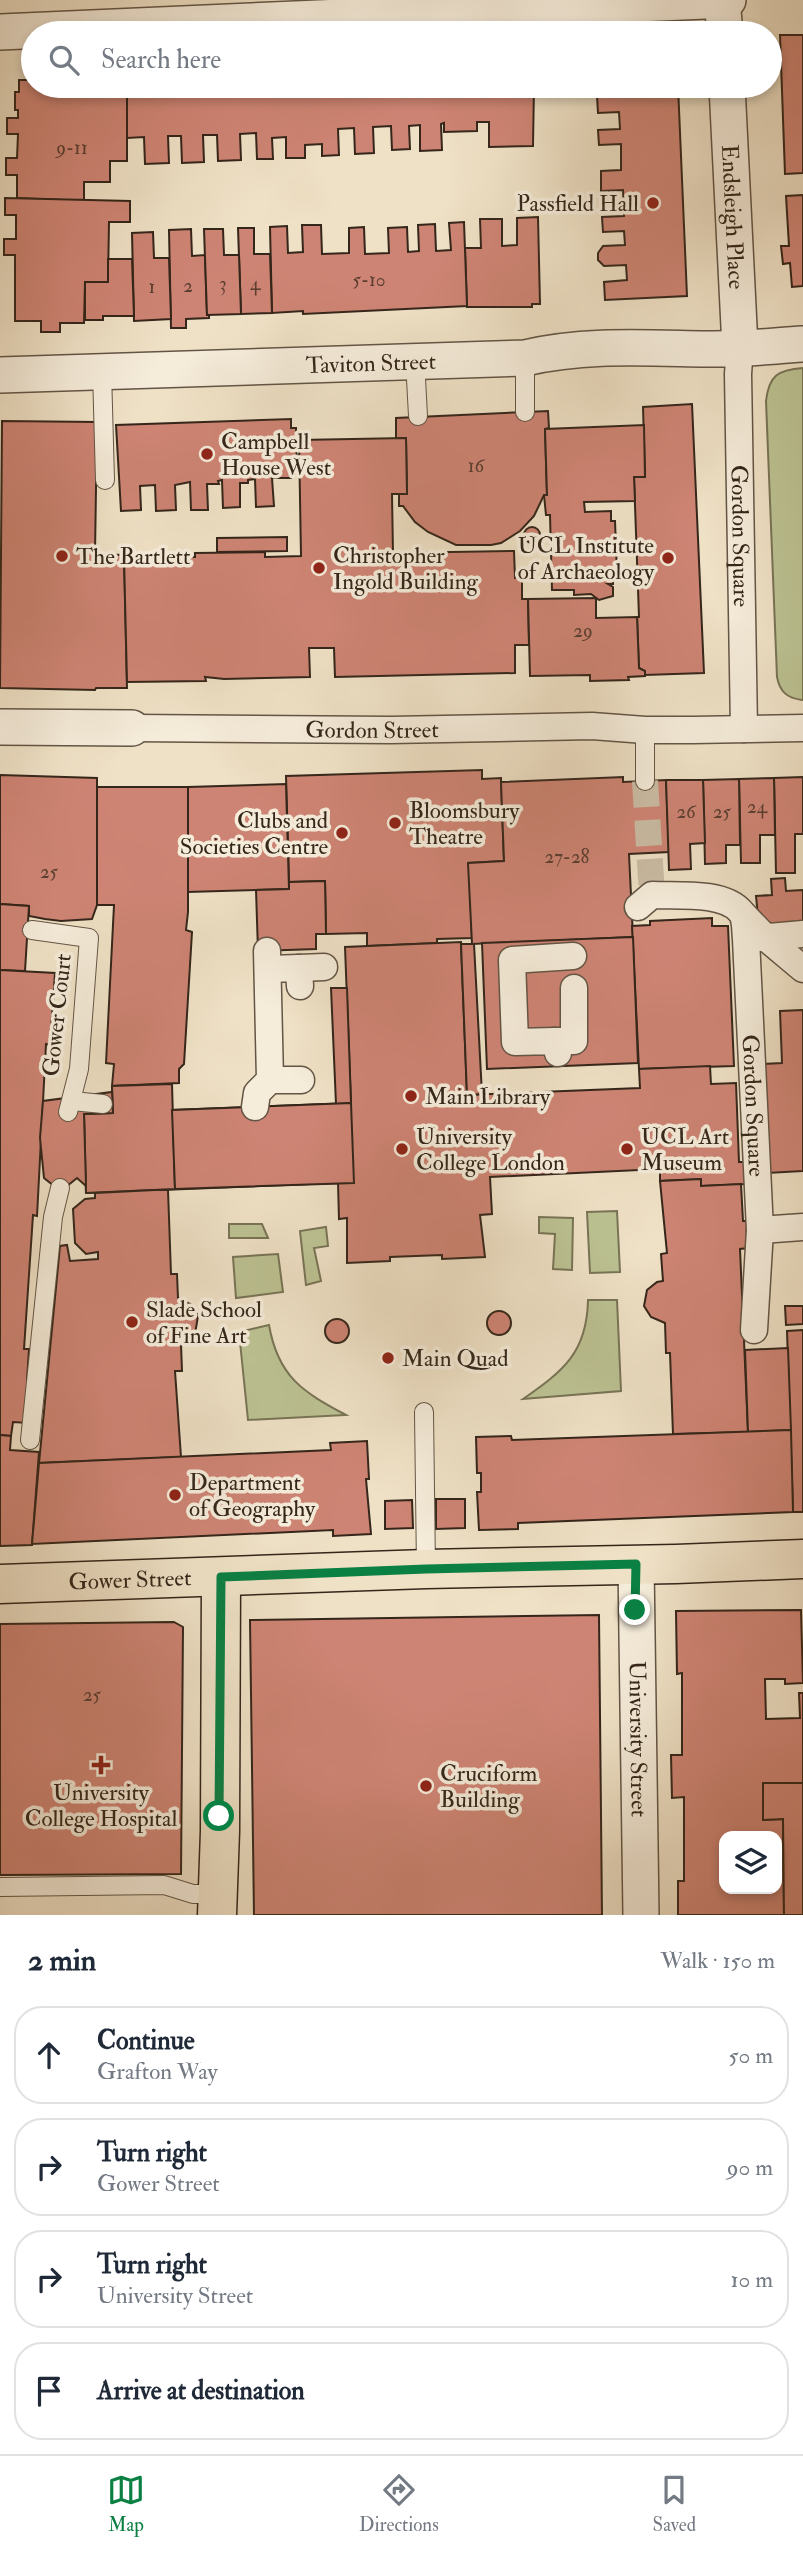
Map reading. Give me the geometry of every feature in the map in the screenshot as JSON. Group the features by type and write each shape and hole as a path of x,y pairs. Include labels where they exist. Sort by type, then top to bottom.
{"main road":[{"name":"Gower Street","path":"0,1584 803,1559"},
{"path":"217,1905 221,1577"}],"street":[{"path":"722,0 724,21"},
{"path":"248,21 728,0"},
{"path":"0,32 21,31"},
{"name":"Endsleigh Place","path":"728,98 740,347"},
{"path":"740,347 803,344"},
{"name":"Taviton Street","path":"0,375 525,358 559,350 740,347"},
{"name":"Gordon Square","path":"740,347 738,374 744,729"},
{"name":"Gordon Street","path":"0,727 391,730 592,726 645,730 744,729"},
{"path":"744,729 803,727"},
{"name":"Gordon Square","path":"638,907 652,895 714,897 740,911 756,938 760,1230 754,1330"},
{"path":"756,938 803,934"},
{"path":"756,938 803,969"},
{"path":"302,1080 260,1094 268,960 321,970"},
{"path":"512,960 574,964 574,1041 557,1047 516,1042 508,969 512,960"},
{"path":"760,1230 803,1227"},
{"name":"University Street","path":"636,1564 641,1915"}],"lane":[{"path":"525,358 525,412"},
{"path":"415,360 418,416"},
{"path":"102,371 105,480"},
{"path":"645,730 645,781"},
{"name":"Gower Court","path":"32,930 89,938 79,1069 70,1106 103,1104"},
{"path":"30,1440 53,1217 60,1188"},
{"path":"424,1412 426,1569"},
{"path":"0,1887 164,1885 217,1905"}],"green space":[{"path":"803,368 802,700 785,693 777,677 766,401 772,380 776,376 787,370"},
{"path":"617,1211 620,1272 590,1273 587,1212"},
{"path":"539,1217 573,1218 572,1270 553,1269 555,1234 539,1233"},
{"path":"229,1224 262,1224 268,1238 229,1238"},
{"path":"326,1227 328,1246 314,1248 321,1281 306,1285 300,1231"},
{"path":"278,1254 283,1292 236,1298 233,1257"},
{"path":"588,1300 617,1300 621,1391 523,1399 561,1369 578,1347 587,1318"},
{"path":"269,1325 279,1358 295,1381 317,1399 346,1415 248,1420 239,1332"}],"building":[{"path":"782,35 803,35 803,173 785,174"},
{"path":"21,80 21,98 127,98 127,161 110,161 110,182 84,182 84,201 17,198 17,175 6,175 6,158 17,158 18,134 7,134 7,118 18,118 15,92 19,92"},
{"path":"127,98 534,98 533,146 489,147 489,122 477,122 477,131 444,132 444,123 441,124 442,150 420,151 420,125 409,126 410,149 392,150 391,126 373,127 374,153 355,154 354,128 338,129 339,155 322,156 322,144 305,145 305,158 286,158 286,137 272,138 273,159 257,159 256,133 240,134 241,160 218,161 217,135 203,135 204,162 182,163 181,136 168,136 169,163 145,164 144,137 127,138"},
{"name":"Passfield Hall","path":"597,98 679,98 687,296 605,300 604,282 627,280 626,265 604,266 598,260 598,253 603,246 625,245 624,231 603,232 602,217 624,216 623,190 601,191 601,171 621,170 621,144 599,145 598,130 620,129 619,112 598,113"},
{"path":"803,195 803,286 792,287 790,263 783,264 781,246 789,246 786,196"},
{"path":"5,198 130,201 130,222 109,222 108,282 85,282 84,323 60,323 60,332 41,332 41,321 15,321 15,255 4,255 4,239 16,239 16,215 5,215"},
{"path":"538,217 540,304 532,304 532,307 467,307 465,248 481,248 480,219 502,219 502,246 517,245 517,218"},
{"path":"464,222 467,306 303,314 303,311 272,313 270,227 287,226 288,253 303,252 302,225 321,225 322,254 349,253 349,228 364,227 365,254 389,253 388,228 407,227 408,252 419,251 418,225 435,224 436,251 451,250 449,223"},
{"path":"238,228 254,228 254,254 270,254 272,313 241,314"},
{"path":"191,229 192,256 205,255 209,318 186,319 186,328 171,328 169,230"},
{"path":"204,229 223,229 224,255 239,255 241,314 207,315"},
{"path":"153,232 154,258 169,258 171,319 134,321 132,233"},
{"path":"108,259 132,259 134,316 103,316 103,320 85,320 85,282 108,282"},
{"name":"UCL Institute of Archaeology","path":"692,404 704,673 645,675 645,671 639,668 634,477 645,477 643,407"},
{"path":"548,411 549,428 545,429 547,495 544,495 534,516 520,531 501,543 456,545 428,532 415,522 403,506 399,506 399,494 407,494 406,438 396,439 396,418"},
{"name":"Campbell House West","path":"291,419 291,428 296,428 297,475 291,475 291,478 272,478 274,506 256,507 255,479 240,483 240,507 223,508 222,480 218,481 219,484 207,484 208,510 191,510 190,482 175,485 176,510 156,511 155,485 140,486 141,510 121,511 116,425"},
{"name":"The Bartlett","path":"2,421 97,422 95,554 124,555 127,688 0,688"},
{"path":"644,425 645,477 634,477 635,501 584,502 585,512 611,511 611,521 615,521 617,574 613,575 613,584 608,584 613,587 613,596 599,600 591,594 574,595 574,590 552,590 550,515 546,515 544,495 547,495 545,429"},
{"name":"Christopher Ingold Building","path":"406,438 407,494 392,494 393,553 514,551 515,578 522,578 522,599 528,599 529,645 515,645 515,673 335,677 334,648 309,648 310,677 205,677 206,681 127,682 124,558 265,552 265,557 301,556 299,440"},
{"path":"532,527 538,529 538,541 532,543 526,541 524,535 526,529"},
{"path":"287,537 287,551 217,552 217,538"},
{"path":"596,598 596,618 637,617 639,668 645,671 645,676 628,677 629,680 590,681 590,675 530,676 528,599"},
{"name":"Bloomsbury Theatre","path":"482,770 482,779 501,778 504,861 469,863 472,938 437,939 437,943 367,946 367,933 326,934 325,881 289,882 286,776"},
{"path":"0,775 97,778 97,905 92,919 45,919 29,916 29,906 0,904"},
{"path":"623,777 623,782 666,780 669,852 629,854 633,937 472,944 468,863 504,861 501,782"},
{"path":"803,777 803,834 795,834 795,873 776,873 774,778"},
{"path":"774,778 775,835 760,835 760,863 741,863 739,779"},
{"path":"739,779 740,845 726,845 726,863 705,864 703,780"},
{"path":"666,780 703,780 705,843 690,844 691,869 669,870"},
{"path":"286,784 289,889 188,892 188,787"},
{"path":"97,787 188,787 186,930 192,932 184,1064 179,1069 179,1083 112,1086 114,1064 106,1063 114,905 97,905"},
{"path":"785,878 786,891 803,890 803,925 772,924 758,916 756,896 772,895 771,879"},
{"path":"325,881 326,934 316,934 316,949 258,951 256,890 289,889 289,882"},
{"path":"0,904 29,906 25,971 0,970"},
{"path":"712,918 712,926 728,926 734,1066 639,1069 632,926 650,925 650,921"},
{"path":"633,937 638,1063 487,1069 482,943"},
{"path":"461,942 467,1095 640,1088 639,1069 710,1066 711,1084 736,1083 739,1162 745,1162 746,1184 701,1186 701,1179 660,1181 660,1169 490,1177 492,1214 480,1215 485,1257 390,1257 390,1261 347,1263 347,1218 339,1219 338,1183 86,1193 84,1114 113,1113 112,1086 172,1084 172,1110 351,1103 345,947"},
{"path":"461,944 474,944 482,1094 467,1095"},
{"path":"0,970 55,973 50,1045 46,1044 37,1216 33,1215 24,1349 29,1349 27,1380 31,1380 28,1423 13,1422 11,1436 0,1435"},
{"path":"331,988 347,988 351,1103 336,1104"},
{"path":"803,1010 803,1171 767,1173 763,1064 782,1063 780,1011"},
{"path":"172,1084 175,1189 86,1193 84,1114 113,1113 112,1086"},
{"path":"112,1092 113,1113 84,1114 86,1186 77,1178 66,1187 54,1186 44,1178 40,1138 43,1101"},
{"path":"351,1103 354,1183 175,1189 172,1110"},
{"path":"701,1179 701,1186 741,1184 743,1221 748,1221 749,1248 740,1249 748,1432 673,1434 670,1353 666,1353 665,1323 651,1317 644,1306 647,1290 663,1281 661,1254 667,1253 660,1181"},
{"path":"168,1190 171,1274 177,1274 178,1298 192,1305 198,1316 195,1334 181,1344 182,1371 175,1371 181,1457 39,1463 60,1246 67,1245 70,1261 98,1259 98,1252 86,1254 75,1243 73,1209 85,1199 95,1198 95,1193"},
{"path":"785,1306 803,1306 803,1324 786,1325"},
{"path":"499,1311 507,1315 511,1323 507,1331 499,1335 491,1331 487,1323 491,1315"},
{"path":"337,1319 346,1322 349,1331 346,1340 337,1343 328,1340 325,1331 328,1322"},
{"path":"803,1330 803,1512 793,1512 787,1331"},
{"path":"788,1348 791,1430 748,1432 745,1350"},
{"path":"791,1430 793,1512 518,1523 518,1529 479,1530 477,1492 481,1492 481,1473 477,1473 476,1437 511,1436 512,1440"},
{"path":"0,1435 11,1436 10,1450 39,1452 32,1545 0,1546"},
{"path":"367,1441 369,1479 366,1479 371,1534 333,1536 333,1530 32,1544 39,1463 331,1450 330,1443"},
{"path":"436,1499 465,1499 465,1528 436,1529"},
{"path":"412,1500 413,1528 385,1529 385,1501"},
{"path":"801,1610 803,1683 785,1684 785,1679 765,1679 766,1719 800,1718 799,1693 803,1693 803,1783 763,1783 763,1820 783,1819 784,1915 678,1915 678,1881 684,1881 684,1797 672,1798 671,1755 682,1755 682,1673 677,1674 676,1611"},
{"name":"Cruciform Building","path":"599,1615 602,1915 254,1915 250,1620"},
{"name":"University College Hospital","path":"174,1622 183,1627 181,1874 0,1875 0,1624"},
{"path":"763,1783 803,1783 803,1915 784,1915 783,1819 763,1820"}],"tunnel":[{"path":"645,781 652,895"}],"place":[{"name":"Passfield Hall","path":"653,203"},
{"name":"Campbell House West","path":"207,454"},
{"name":"The Bartlett","path":"62,556"},
{"name":"UCL Institute of Archaeology","path":"668,558"},
{"name":"Christopher Ingold Building","path":"319,568"},
{"name":"Bloomsbury Theatre","path":"395,823"},
{"name":"Clubs and Societies Centre","path":"342,833"},
{"name":"Main Library","path":"411,1096"},
{"name":"University College London","path":"402,1149"},
{"name":"UCL Art Museum","path":"627,1149"},
{"name":"Slade School of Fine Art","path":"132,1322"},
{"name":"Main Quad","path":"388,1358"},
{"name":"Department of Geography","path":"175,1495"},
{"name":"University College Hospital","path":"101,1765"},
{"name":"Cruciform Building","path":"426,1786"}],"route":[{"path":"219,1816 221,1577 636,1564 635,1610"}]}
